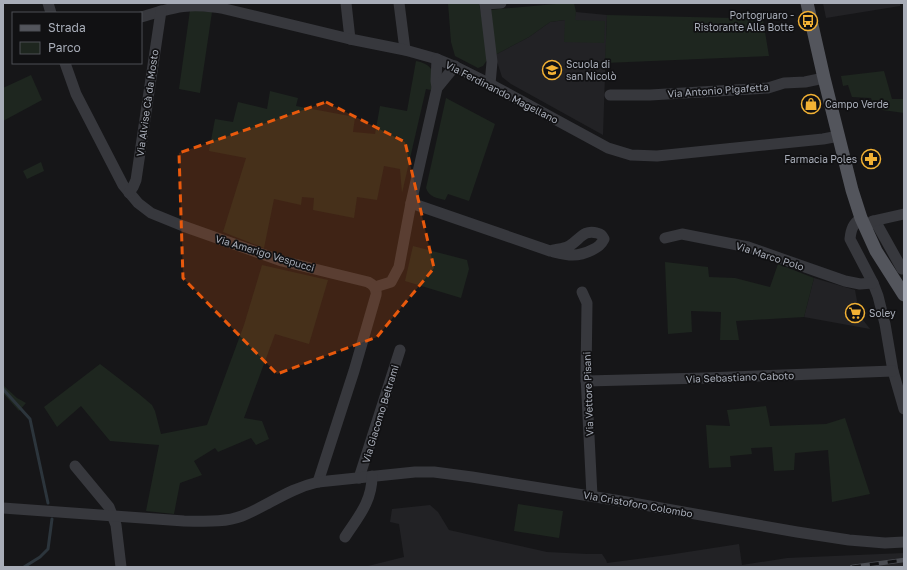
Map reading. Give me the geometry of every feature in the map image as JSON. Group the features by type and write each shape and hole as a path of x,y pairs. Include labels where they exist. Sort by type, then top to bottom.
{"main road":[{"path":"807,3 852,190 866,222 876,251 904,295"}],"street":[{"path":"346,3 350,38"},
{"path":"399,3 405,50"},
{"path":"490,84 492,62 485,4 501,3"},
{"name":"Via Ferdinando Magellano","path":"142,17 161,11 188,6 221,8 405,50 437,59 455,66 490,84 608,148 631,155 657,156 680,154 839,136"},
{"name":"Via Alvise Cà da Mosto","path":"129,192 136,180 161,11"},
{"path":"318,482 354,371 376,295 375,288 391,282 399,267 411,203 437,88 437,59"},
{"name":"Via Amerigo Vespucci","path":"65,64 76,94 123,185 138,203 151,213 282,261 368,282 375,288"},
{"path":"437,88 455,66"},
{"name":"Via Antonio Pigafetta","path":"610,95 650,95 768,88 784,83 804,82 824,78"},
{"path":"411,203 550,251"},
{"path":"904,214 866,222 852,227 850,231 850,239 873,283 878,296 893,371 904,409"},
{"path":"866,222 878,226 903,269"},
{"name":"Via Marco Polo","path":"665,238 682,234 748,247 845,281 860,284 873,283"},
{"name":"Via Vettore Pisani","path":"582,292 587,303 586,381 592,496"},
{"name":"Via Giacomo Beltrami","path":"360,478 400,350"},
{"name":"Via Sebastiano Caboto","path":"586,381 893,371"},
{"path":"75,466 109,507 116,526 121,567"},
{"name":"Via Cristoforo Colombo","path":"3,508 184,521 229,520 241,516 292,490 318,482 415,472 434,472 592,496 849,540 885,543 904,542"},
{"path":"345,537 367,504 372,476"}],"highlighted area":[{"path":"326,102 405,142 434,268 377,337 277,374 183,278 179,153"}],"shaded area":[{"path":"823,3 900,3 900,6 826,18"},
{"name":"Scuola di san Nicolò","path":"576,12 607,15 603,135 511,84 502,77 495,55 529,37 550,22 574,20"},
{"path":"814,278 855,290 863,320 870,329 804,317"},
{"path":"430,505 438,512 449,530 547,552 602,554 607,563 739,544 742,565 787,558 904,553 904,567 364,567 404,557 399,524 390,522 392,509"}],"green space":[{"path":"448,3 479,3 489,57 483,66 478,68 455,56 451,42"},
{"path":"574,3 576,12 575,20 605,21 604,43 564,42 565,20 550,22 529,37 495,55 491,10"},
{"path":"190,10 212,12 200,93 179,89"},
{"path":"607,15 763,20 769,56 605,63"},
{"path":"416,61 430,67 433,74 433,79 431,90 426,89 402,193 400,169 384,166 377,200 357,197 354,218 313,210 314,198 302,197 301,205 274,199 264,248 223,232 246,158 209,151 215,119 233,122 238,102 267,109 270,91 298,98 296,106 355,117 353,132 375,134 380,106 407,111"},
{"path":"884,71 892,99 904,99 904,113 875,109 871,98 852,97 848,85 843,86 841,76"},
{"path":"31,75 42,100 3,121 3,88"},
{"path":"446,98 495,124 469,201 448,194 445,200 436,198 427,191 426,188"},
{"path":"41,162 44,171 27,179 23,171"},
{"path":"413,246 467,260 469,269 461,298 405,281"},
{"path":"665,262 708,267 709,277 735,278 770,287 778,264 814,278 804,317 736,321 739,340 720,340 721,312 691,311 692,332 668,334"},
{"path":"262,265 328,280 309,344 275,334 244,418 262,421 269,439 256,445 251,438 218,452 215,448 194,461 202,475 180,483 174,514 146,511 159,445 110,441 81,406 57,427 44,407 100,364 152,405 161,434 207,425 244,325"},
{"path":"3,385 17,398 26,403 19,411 3,393"},
{"path":"766,406 770,426 826,424 845,418 870,494 832,502 828,450 795,453 794,470 774,471 772,447 751,448 752,454 730,456 731,467 709,468 706,425 730,426 727,410"},
{"path":"518,504 563,511 559,538 514,531"}],"waterway":[{"path":"3,389 30,419 48,503"},
{"path":"24,567 40,557 48,549 52,519"}],"railway":[{"path":"852,567 904,560"}],"place":[{"name":"Portogruaro - Ristorante Alla Botte","path":"808,21"},
{"name":"Scuola di san Nicolò","path":"552,70"},
{"name":"Campo Verde","path":"811,104"},
{"name":"Farmacia Poles","path":"871,159"},
{"name":"Soley","path":"855,313"}]}
